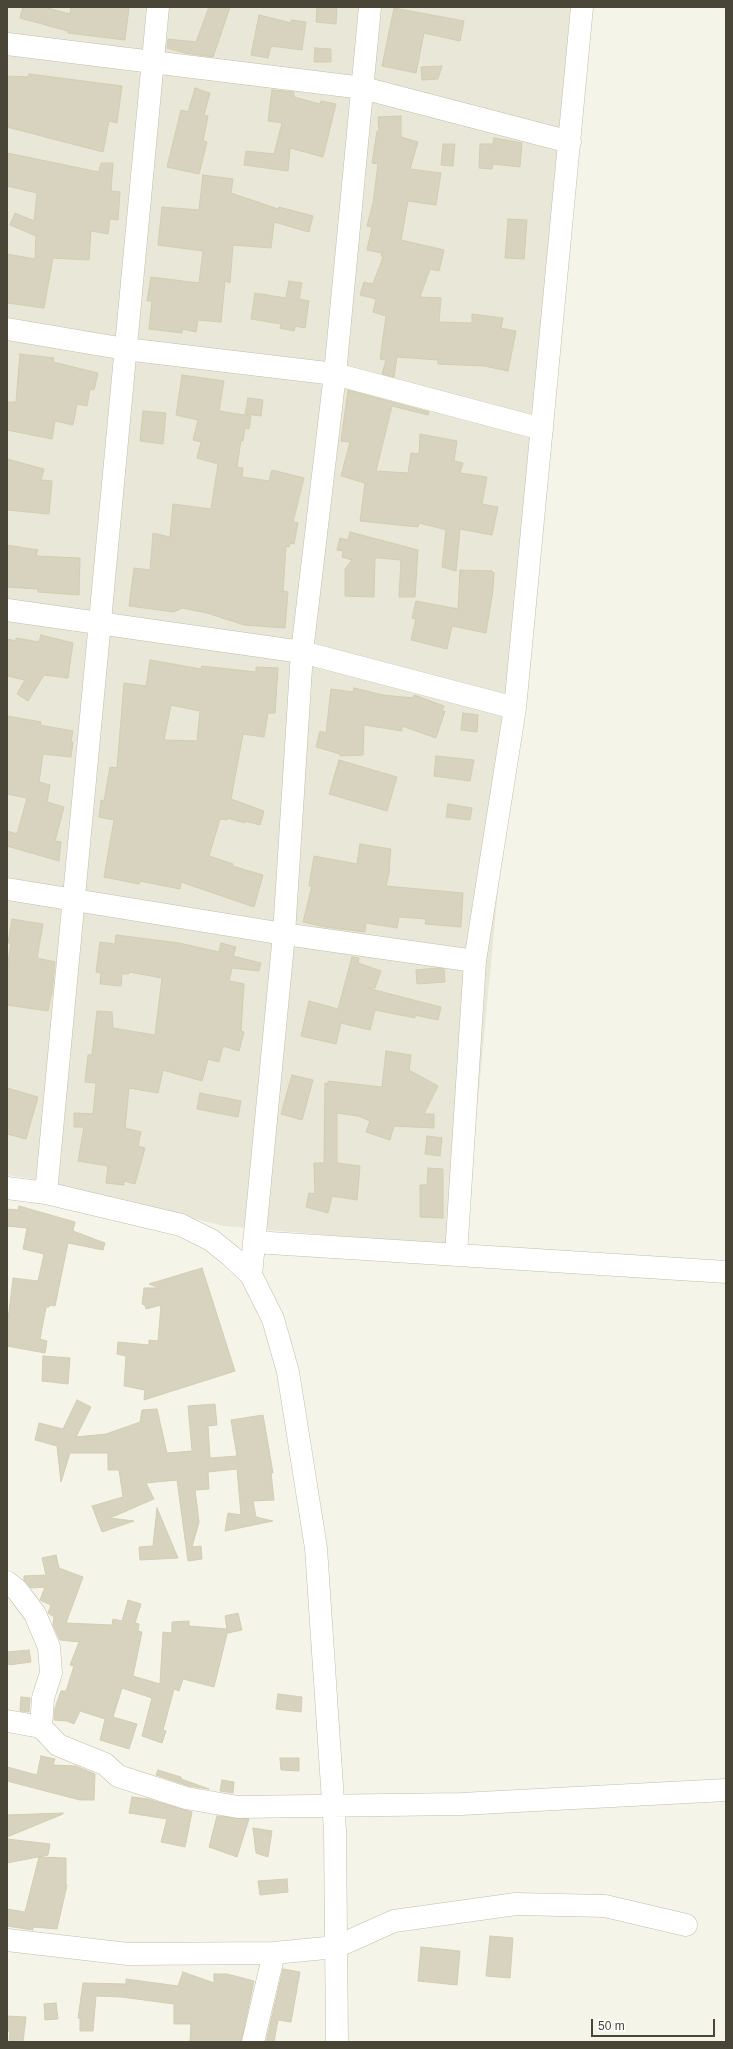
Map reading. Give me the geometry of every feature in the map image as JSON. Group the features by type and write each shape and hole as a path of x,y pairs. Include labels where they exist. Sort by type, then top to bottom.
{"street":[{"path":"46,1193 101,623 124,348 158,7"},
{"path":"251,1275 284,934 302,652 335,374 370,7"},
{"path":"456,1255 474,961 515,708 582,7"},
{"path":"7,44 363,88 570,142"},
{"path":"7,329 124,348 335,374 542,429"},
{"path":"7,610 302,652 515,708"},
{"path":"7,889 284,934 474,961"},
{"path":"7,1188 46,1193 181,1225 211,1240 251,1275 273,1319 288,1372 316,1548 333,1807 337,2042"},
{"path":"254,1242 726,1272"},
{"path":"7,1582 17,1590 34,1614 49,1647 51,1673 43,1698 40,1727"},
{"path":"7,1721 40,1727 58,1745 104,1764 118,1776 186,1798 238,1807 333,1807 546,1800 726,1790"},
{"path":"7,1940 128,1954 274,1953 336,1947 394,1921 516,1904 606,1906 686,1925"},
{"path":"253,2042 274,1953"}],"shaded area":[{"path":"7,7 582,7 464,1247 224,1226 32,1179 7,1175"}],"building":[{"path":"23,7 43,7 70,14 71,7 129,7 125,40 68,33 68,31 20,18"},
{"path":"209,7 230,7 213,57 185,53 167,48 168,39 196,42"},
{"path":"317,7 337,7 336,24 316,22"},
{"path":"394,8 464,21 460,41 424,33 416,73 382,66"},
{"path":"259,15 291,23 291,20 306,22 302,50 271,46 268,58 251,55"},
{"path":"315,48 331,49 331,62 314,62"},
{"path":"442,66 438,79 422,80 421,67"},
{"path":"29,74 122,86 117,123 109,121 103,152 7,127 7,76 29,77"},
{"path":"195,88 210,93 204,115 208,116 203,141 207,142 199,174 167,167 181,110 188,112"},
{"path":"272,90 294,92 294,97 320,104 321,101 336,104 323,157 290,148 288,171 244,165 246,151 274,154 282,123 268,121"},
{"path":"401,116 401,137 418,142 410,169 441,173 436,205 408,201 401,240 444,250 439,271 430,269 420,297 441,298 439,322 472,323 472,314 503,318 501,328 516,331 508,371 484,366 438,364 438,360 397,357 394,377 382,374 386,360 380,359 386,316 373,312 376,299 360,295 364,282 373,284 383,257 381,256 382,253 367,250 372,227 367,226 373,203 378,164 372,163 377,131 379,131 378,117"},
{"path":"494,138 522,143 520,167 493,164 492,169 479,168 480,144 493,144"},
{"path":"443,144 455,144 453,166 441,165"},
{"path":"7,153 99,172 101,163 113,163 111,191 120,192 118,220 110,219 108,234 91,231 89,260 53,258 44,308 7,303 7,254 35,259 36,236 10,225 15,213 34,221 37,193 7,186"},
{"path":"203,175 233,179 231,193 278,209 279,207 313,216 309,232 274,222 271,248 233,245 230,283 225,281 221,322 198,320 196,332 182,329 182,333 149,329 152,301 147,301 151,277 199,283 203,251 158,245 162,207 199,210"},
{"path":"508,219 527,220 524,259 505,258"},
{"path":"289,281 302,283 299,299 309,301 305,328 295,326 294,331 280,328 281,324 251,319 255,293 286,298"},
{"path":"20,354 54,358 53,362 98,373 94,390 90,389 87,406 77,404 73,425 55,421 52,439 7,430 7,402 16,402"},
{"path":"182,375 224,381 219,411 251,416 249,429 245,428 243,441 241,440 237,467 243,468 242,477 269,481 272,470 304,478 293,522 298,523 294,544 290,543 289,547 286,546 283,591 288,592 285,628 244,625 207,613 182,608 174,612 129,606 134,568 150,570 153,533 170,537 173,504 211,509 218,464 197,458 201,442 193,440 198,420 176,415"},
{"path":"348,390 429,412 428,415 392,406 376,471 408,473 411,453 419,454 420,434 457,441 454,461 463,463 460,473 487,477 482,504 498,507 492,535 460,529 456,571 442,567 446,530 419,523 418,527 360,521 365,483 341,476 350,442 341,441"},
{"path":"248,398 263,400 261,416 245,414"},
{"path":"143,411 166,413 163,444 140,441"},
{"path":"7,459 44,469 41,480 52,481 49,514 7,510"},
{"path":"350,532 418,550 415,597 399,597 401,560 379,558 375,558 374,597 345,596 345,569 352,560 342,557 343,551 337,550 340,538 348,540"},
{"path":"7,545 38,550 36,556 80,558 79,595 38,592 38,589 7,587"},
{"path":"460,570 492,571 494,573 493,590 486,633 452,626 447,649 411,640 416,619 412,618 416,601 458,609"},
{"path":"41,635 73,643 68,678 44,675 28,701 17,694 25,680 7,676 7,639 16,641 16,638 39,642"},
{"path":"150,660 201,669 202,666 256,672 256,667 278,668 275,713 268,713 264,737 243,734 231,799 264,811 260,825 227,818 227,820 220,819 209,856 233,864 232,866 263,875 254,907 181,882 180,889 140,881 139,884 104,877 114,820 99,817 101,800 104,801 110,767 117,768 124,683 146,686","holes":["171,705 200,711 197,741 164,740"]},
{"path":"354,688 383,695 413,698 414,695 444,706 442,711 445,711 436,738 402,726 402,731 364,725 363,755 340,756 340,754 316,747 320,731 326,733 331,689 353,692"},
{"path":"463,713 478,715 477,732 461,730"},
{"path":"7,716 41,722 40,725 73,731 71,757 43,754 39,782 50,785 47,802 64,807 55,841 61,842 59,861 7,846 7,831 17,834 27,798 7,794"},
{"path":"436,756 474,760 470,781 434,776"},
{"path":"339,760 397,777 387,811 329,794"},
{"path":"448,804 472,808 470,820 446,817"},
{"path":"360,844 391,849 390,869 386,886 463,893 461,927 425,924 426,919 399,917 397,928 366,923 365,932 325,927 303,922 312,886 309,886 314,856 357,864"},
{"path":"12,919 43,924 37,958 55,962 52,992 48,1011 7,1005 7,969 11,943 8,943"},
{"path":"116,935 179,943 219,952 221,943 236,947 233,956 261,963 259,971 232,968 229,981 244,984 241,1031 244,1032 239,1051 223,1046 219,1062 208,1059 202,1081 163,1070 158,1093 129,1088 125,1128 141,1132 138,1146 145,1148 135,1184 124,1181 124,1185 106,1183 108,1166 78,1161 84,1127 74,1127 74,1113 93,1114 96,1083 85,1082 88,1055 92,1055 97,1011 112,1012 113,1028 155,1035 162,978 129,972 129,974 122,974 121,986 100,984 101,973 96,972 100,942 115,944"},
{"path":"352,957 359,958 358,963 381,971 375,988 367,988 441,1007 438,1020 415,1015 415,1018 375,1010 370,1030 341,1023 336,1044 301,1036 309,1001 338,1009"},
{"path":"437,968 444,969 445,982 417,984 416,970"},
{"path":"386,1051 411,1055 409,1070 438,1086 424,1114 434,1114 434,1128 394,1126 390,1140 366,1132 370,1121 358,1116 337,1113 337,1163 360,1166 357,1200 332,1196 328,1213 306,1207 309,1193 315,1194 314,1163 324,1163 325,1083 328,1084 328,1081 382,1087"},
{"path":"292,1075 313,1080 302,1120 281,1114"},
{"path":"7,1088 38,1097 26,1139 7,1134"},
{"path":"200,1093 241,1101 238,1117 197,1109"},
{"path":"427,1136 442,1138 440,1156 425,1154"},
{"path":"428,1168 443,1169 443,1218 420,1217 420,1185 427,1185"},
{"path":"19,1206 75,1222 73,1231 105,1243 103,1250 68,1243 55,1306 50,1305 49,1307 46,1307 40,1339 47,1341 45,1353 7,1346 7,1328 13,1278 38,1281 44,1254 23,1249 27,1228 7,1226 7,1209 18,1210"},
{"path":"202,1268 235,1371 144,1400 145,1390 124,1386 126,1356 117,1354 118,1342 149,1345 149,1340 158,1341 161,1305 146,1309 145,1305 142,1304 144,1288 159,1288 149,1284"},
{"path":"43,1356 70,1358 68,1384 42,1381"},
{"path":"77,1400 91,1407 76,1437 106,1434 140,1422 142,1410 157,1409 167,1453 192,1451 188,1406 215,1404 217,1425 208,1426 210,1458 237,1456 231,1420 263,1415 273,1473 271,1473 274,1500 253,1501 256,1517 273,1521 225,1531 228,1513 241,1515 237,1469 208,1472 209,1489 195,1490 199,1522 192,1547 201,1546 202,1559 188,1561 177,1480 146,1483 154,1499 110,1518 134,1521 102,1532 92,1506 123,1497 119,1470 108,1470 108,1453 70,1453 61,1482 57,1446 35,1440 39,1423 63,1429"},
{"path":"157,1508 178,1558 140,1560 139,1547 153,1546"},
{"path":"56,1555 59,1568 83,1577 66,1623 112,1625 113,1619 122,1621 128,1600 141,1604 135,1623 139,1624 138,1631 142,1632 133,1676 160,1684 163,1632 172,1633 172,1622 189,1621 189,1626 227,1629 225,1616 238,1613 242,1630 228,1633 228,1630 214,1687 183,1679 179,1691 174,1689 163,1730 166,1731 162,1743 142,1736 152,1698 122,1688 113,1717 137,1724 129,1749 100,1740 105,1719 80,1711 74,1724 67,1721 54,1720 55,1708 61,1691 66,1691 74,1666 70,1665 79,1642 60,1640 53,1625 54,1617 48,1613 51,1605 40,1600 45,1587 31,1588 24,1580 24,1576 46,1575 42,1558"},
{"path":"29,1650 31,1662 9,1665 7,1652"},
{"path":"278,1694 302,1697 301,1712 276,1709"},
{"path":"21,1697 30,1698 29,1712 20,1711"},
{"path":"41,1756 55,1759 53,1765 76,1766 95,1774 94,1800 80,1800 7,1781 7,1767 37,1775"},
{"path":"280,1758 299,1758 299,1771 281,1770"},
{"path":"158,1770 181,1777 181,1779 209,1789 189,1786 156,1775"},
{"path":"222,1780 234,1782 233,1793 220,1791"},
{"path":"132,1797 148,1799 192,1812 185,1847 161,1842 167,1819 129,1813"},
{"path":"63,1814 7,1837 7,1815"},
{"path":"217,1816 249,1819 237,1857 209,1847"},
{"path":"253,1828 272,1831 268,1857 256,1853"},
{"path":"7,1839 50,1844 48,1855 7,1863"},
{"path":"39,1857 66,1858 67,1885 57,1929 33,1927 33,1930 7,1926 7,1909 25,1912"},
{"path":"287,1879 288,1892 260,1895 258,1881"},
{"path":"490,1936 513,1938 510,1978 486,1976"},
{"path":"421,1947 460,1951 457,1985 418,1981"},
{"path":"283,1969 300,1972 291,2022 278,2020 274,2042 266,2042"},
{"path":"183,1972 214,1983 214,1974 227,1974 254,1981 241,2042 190,2042 191,2024 174,2024 174,2004 122,1997 96,1996 93,2031 80,2031 80,2018 78,2018 83,1983 126,1984 126,1979 178,1986"},
{"path":"56,2003 58,2019 45,2020 44,2004"},
{"path":"7,2016 26,2017 23,2042 9,2042 10,2031 7,2031"}]}
